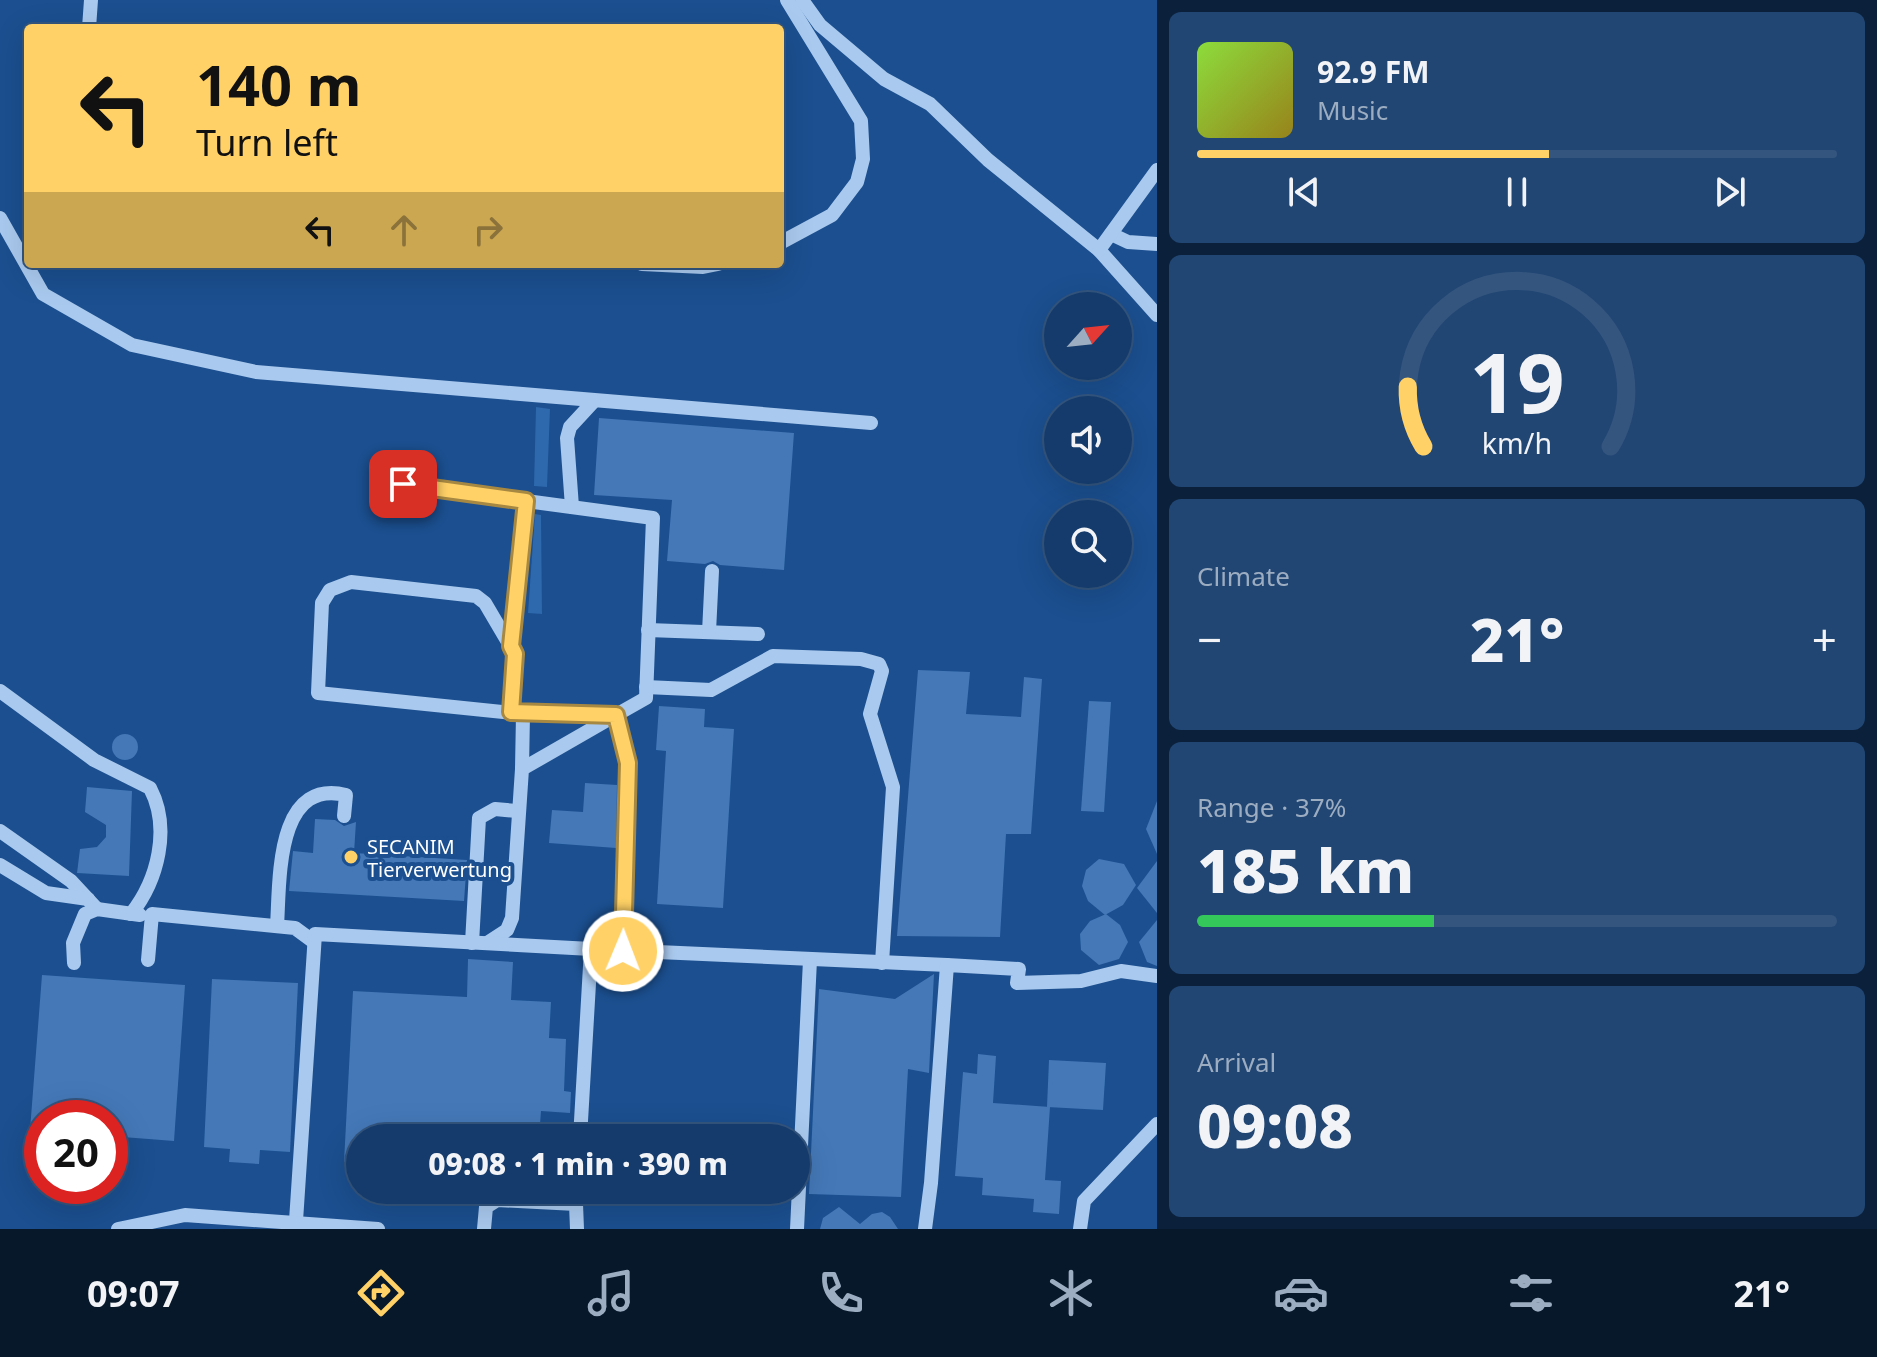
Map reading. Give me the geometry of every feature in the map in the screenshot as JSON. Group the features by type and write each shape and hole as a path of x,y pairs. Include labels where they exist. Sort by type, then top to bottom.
{"lane":[{"path":"89,24 91,0"},
{"path":"784,241 832,215 857,182 863,159 861,121 787,0"},
{"path":"802,0 820,25 884,79 930,104 988,160 1099,250 1157,315"},
{"path":"1099,250 1157,170"},
{"path":"0,218 24,260"},
{"path":"1111,234 1128,242 1157,244"},
{"path":"28,268 43,294 132,345 256,372 871,423"},
{"path":"572,507 567,438 570,427 594,401"},
{"path":"403,484 653,518 646,698 522,769"},
{"path":"511,646 526,501"},
{"path":"709,632 712,571"},
{"path":"479,943 507,930 512,918 522,769 517,713 515,654 485,603 476,596 351,582 330,590 322,603 318,693 517,713 616,715"},
{"path":"648,630 758,634"},
{"path":"646,687 711,690 773,656 861,659 879,664 882,671 870,714 893,787 882,963"},
{"path":"0,691 94,760 150,788 160,817 156,872 131,914"},
{"path":"616,715 628,763 623,951"},
{"path":"277,926 286,829 309,800 331,792 346,795 344,816"},
{"path":"479,943 479,818 495,809 517,811"},
{"path":"0,831 71,881 92,904"},
{"path":"0,865 46,893 131,914 295,928 314,942"},
{"path":"74,963 73,943 92,904"},
{"path":"148,960 152,916"},
{"path":"296,1221 315,934 1019,969 1017,983 1081,981 1121,971 1157,976"},
{"path":"581,1124 591,949"},
{"path":"797,1229 810,960"},
{"path":"925,1229 947,965"},
{"path":"1080,1229 1084,1201 1157,1124"},
{"path":"484,1229 486,1207 491,1204"},
{"path":"576,1204 577,1229"},
{"path":"118,1229 185,1215 247,1223 296,1221 378,1229"}],"shaded area":[{"path":"536,407 550,409 547,487 534,486"},
{"path":"535,514 541,515 542,614 528,613"}],"building":[{"path":"599,418 794,433 784,570 720,565 713,561 705,564 667,561 672,500 594,495"},
{"path":"918,670 970,672 966,714 1021,717 1024,677 1042,679 1031,834 1006,834 1000,937 897,936"},
{"path":"1089,701 1111,702 1104,812 1081,811"},
{"path":"659,706 705,709 704,727 734,729 723,908 657,904 666,751 656,750"},
{"path":"125,734 134,738 138,747 134,756 125,760 116,756 112,747 116,738"},
{"path":"585,783 617,785 616,848 549,843 552,810 583,812"},
{"path":"87,787 132,791 129,876 77,873 80,849 97,847 106,837 106,825 85,812"},
{"path":"1157,801 1157,854 1146,829"},
{"name":"SECANIM Tierverwertung","path":"315,819 335,820 344,826 356,822 354,853 467,860 464,901 289,891 293,851 313,853"},
{"path":"1099,859 1124,864 1136,885 1123,905 1105,915 1088,901 1082,886 1086,870"},
{"path":"1157,861 1157,913 1137,888"},
{"path":"1106,914 1120,925 1128,942 1119,959 1099,965 1081,950 1080,934 1090,921"},
{"path":"1157,920 1157,966 1147,962 1139,942"},
{"path":"468,959 513,962 511,1000 551,1002 549,1038 566,1039 564,1091 571,1092 570,1113 541,1111 540,1124 346,1124 353,991 467,997"},
{"path":"934,974 929,1073 908,1069 901,1197 810,1194 819,989 895,999"},
{"path":"42,975 185,985 174,1141 128,1137 128,1100 32,1100"},
{"path":"212,979 298,983 290,1152 260,1150 259,1164 229,1162 230,1149 204,1147"},
{"path":"978,1054 996,1056 993,1103 1050,1107 1045,1180 1061,1181 1059,1214 1033,1212 1034,1199 982,1195 983,1178 955,1176 963,1072 977,1074"},
{"path":"1049,1060 1106,1063 1103,1110 1047,1107"},
{"path":"839,1207 860,1224 872,1214 882,1212 898,1229 820,1229 823,1218"}],"place":[{"name":"SECANIM Tierverwertung","path":"351,857"}],"route":[{"path":"403,484 526,501 511,646 515,654 511,712 616,715 623,732 628,763 623,951"}]}
